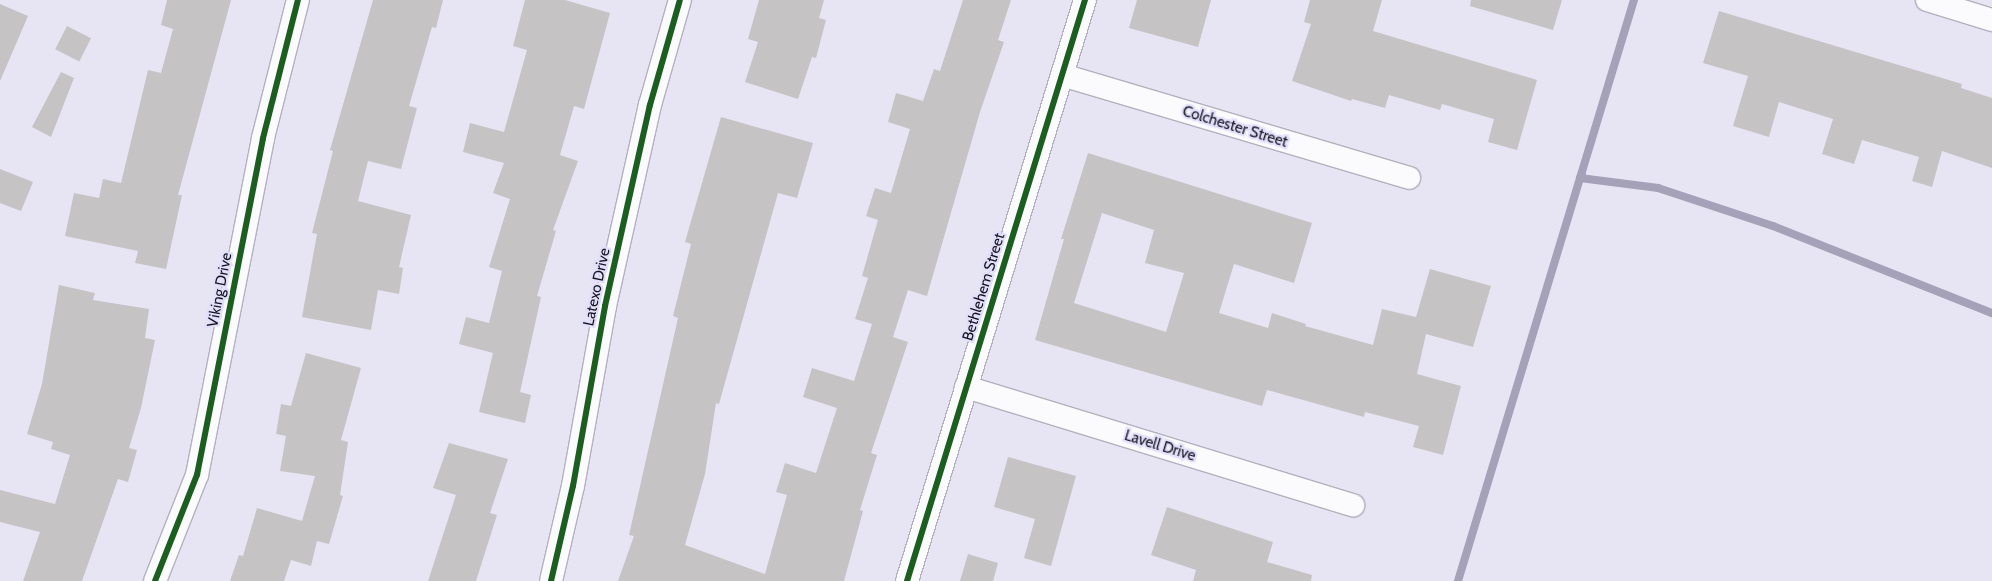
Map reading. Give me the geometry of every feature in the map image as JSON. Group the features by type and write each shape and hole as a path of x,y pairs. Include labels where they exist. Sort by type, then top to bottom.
{"street":[{"name":"Viking Drive","path":"155,581 197,475 263,138 298,0"},
{"name":"Latexo Drive","path":"551,581 573,486 605,306 647,114 680,0"},
{"name":"Bethlehem Street","path":"907,581 1085,0"},
{"path":"1927,0 1982,11"},
{"name":"Colchester Street","path":"1062,75 1409,178"},
{"name":"Lavell Drive","path":"966,387 1353,505"}],"building":[{"path":"167,0 231,0 178,195 182,195 166,269 135,263 138,251 65,236 74,193 99,198 103,179 121,183 148,70 161,73 173,29 161,25"},
{"path":"373,0 443,0 436,28 432,27 409,106 417,108 401,169 368,161 358,201 411,215 399,267 403,268 399,294 378,290 371,330 302,317 317,234 312,233 333,151 330,150"},
{"path":"525,0 565,0 610,13 584,109 574,106 560,155 578,161 553,230 556,231 537,296 541,297 520,392 531,395 525,423 479,412 493,353 459,344 466,317 489,323 502,271 489,267 510,199 493,193 504,163 463,152 470,123 504,132 527,50 513,46"},
{"path":"759,0 824,0 819,18 826,20 816,58 812,57 798,99 745,82 758,42 748,39"},
{"path":"963,0 1011,0 998,40 1004,42 980,112 927,296 908,290 893,337 908,342 871,453 877,455 860,510 863,511 844,581 618,581 634,536 629,535 678,318 673,316 691,244 685,242 721,117 813,143 797,198 778,193 719,404 716,403 705,474 685,545 765,574 787,495 776,492 785,463 816,473 837,408 803,397 812,368 854,381 872,324 855,319 868,278 862,276 878,220 866,216 875,188 891,193 910,129 888,122 896,93 923,101 934,69 940,71"},
{"path":"1137,0 1211,0 1198,47 1129,28"},
{"path":"1310,0 1382,0 1373,31 1537,80 1517,150 1488,142 1494,119 1442,104 1440,110 1389,95 1385,108 1352,99 1351,101 1292,81 1311,24 1304,22"},
{"path":"1471,0 1562,0 1553,30 1470,6"},
{"path":"0,4 28,16 0,81"},
{"path":"1719,11 1962,84 1961,88 1992,98 1992,168 1942,151 1932,187 1912,181 1919,157 1862,140 1854,164 1822,154 1833,119 1779,102 1769,137 1733,126 1748,76 1703,63"},
{"path":"67,26 91,38 79,61 55,49"},
{"path":"61,72 74,78 51,137 32,127"},
{"path":"1088,153 1312,223 1294,283 1234,264 1219,313 1268,328 1272,313 1306,324 1305,326 1373,345 1382,309 1416,317 1430,269 1491,286 1473,347 1426,334 1417,374 1461,386 1443,455 1413,447 1419,426 1365,412 1364,417 1267,390 1262,406 1035,340 1064,239 1061,239","holes":["1102,213 1154,230 1145,263 1184,273 1166,332 1074,303"]},
{"path":"0,169 33,182 21,211 0,203"},
{"path":"59,285 95,293 93,300 149,309 145,338 155,340 141,408 129,448 137,450 128,482 118,479 82,581 23,581 40,532 0,522 0,490 55,504 70,455 51,449 53,442 27,434 42,384"},
{"path":"306,353 361,368 341,440 348,442 340,495 343,496 329,544 317,541 311,566 291,560 284,581 230,581 239,555 243,556 257,508 302,521 315,476 280,471 286,436 276,434 281,404 291,406"},
{"path":"449,443 508,459 490,513 497,515 476,581 428,581 456,495 433,488"},
{"path":"1008,457 1076,476 1051,566 1024,558 1035,519 994,507"},
{"path":"1167,507 1273,542 1267,562 1312,575 1311,581 1193,581 1196,570 1151,555"},
{"path":"968,554 998,563 993,581 960,581"}],"waterway":[{"path":"1458,581 1634,0"},
{"path":"1582,173 1580,178 1658,188 1773,226 1992,313"}],"cycle path":[{"path":"155,581 197,475 263,138 298,0"},
{"path":"551,581 573,486 605,306 650,105 680,0"},
{"path":"907,581 1085,0"}]}
